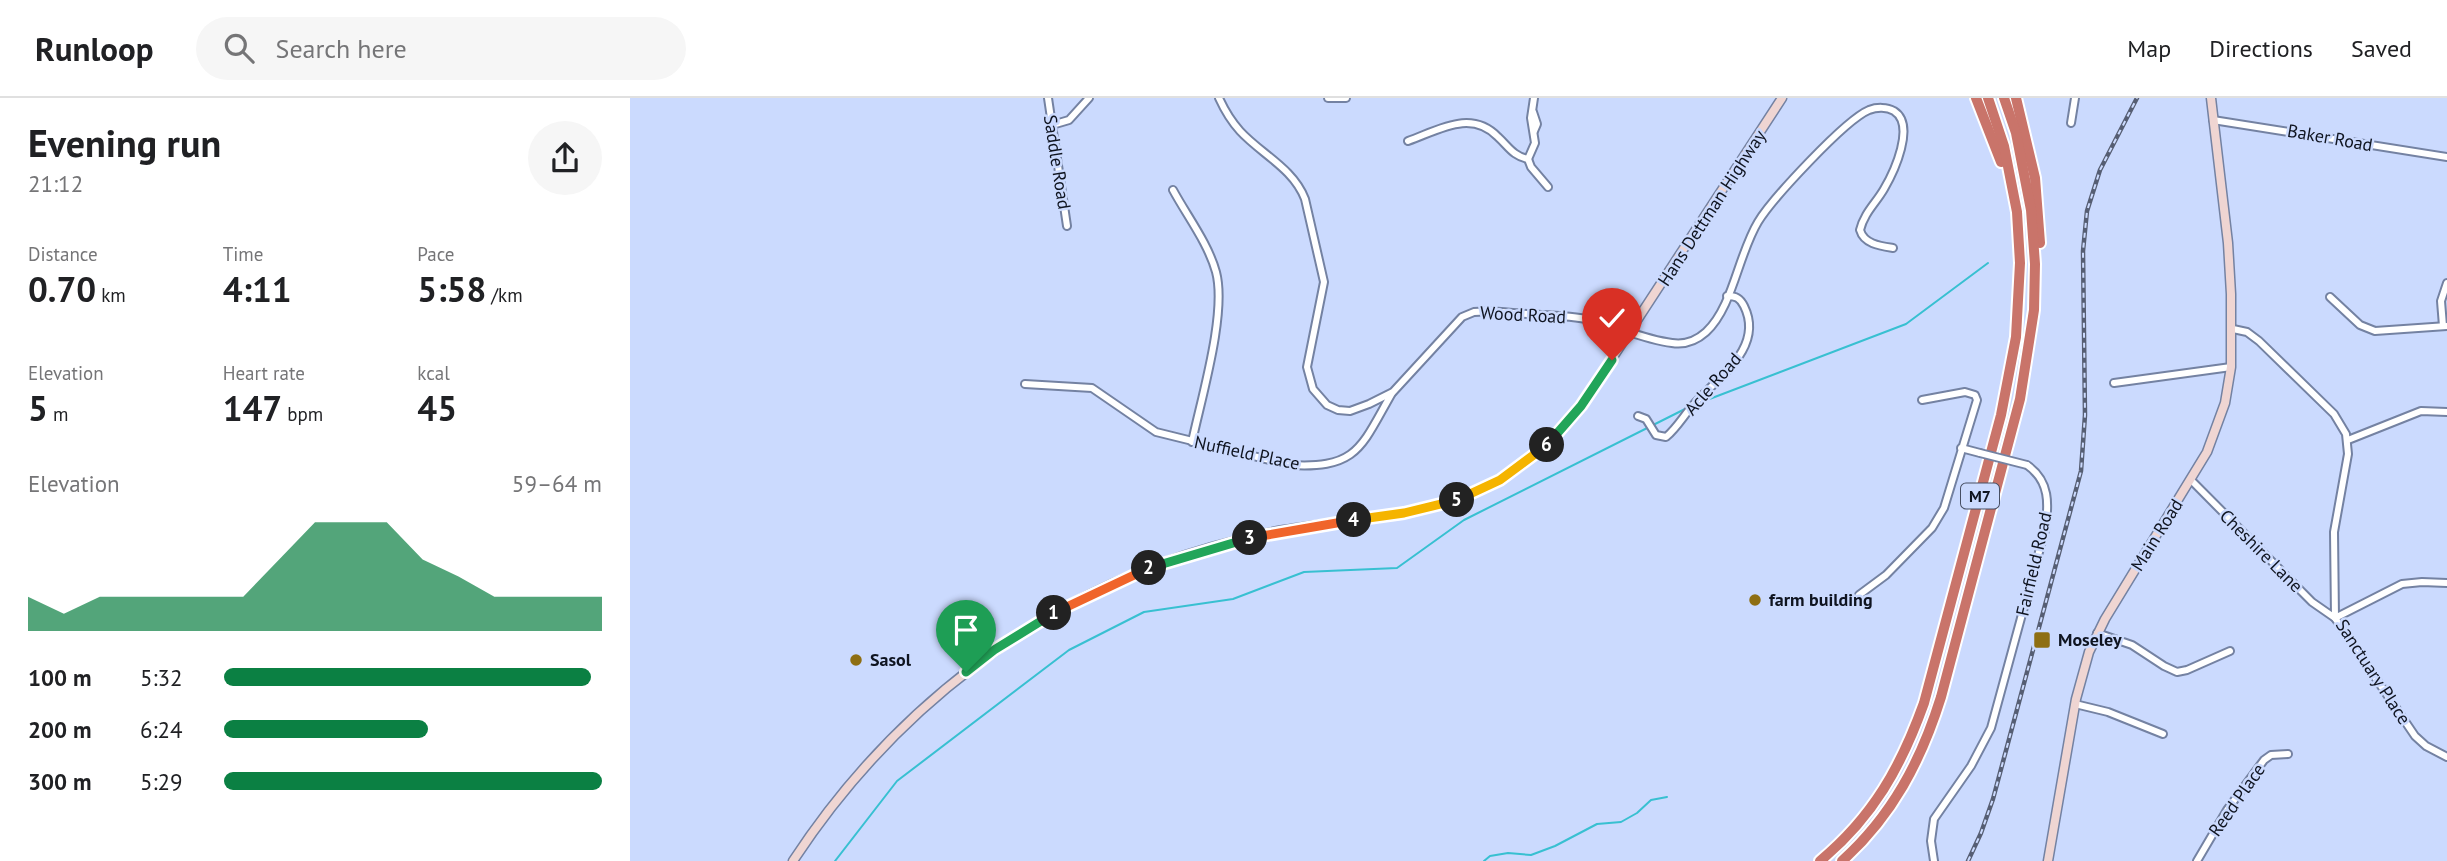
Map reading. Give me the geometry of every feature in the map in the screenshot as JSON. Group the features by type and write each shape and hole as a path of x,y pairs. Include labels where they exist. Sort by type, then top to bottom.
{"highway":[{"path":"1976,98 2000,157 2017,212"},
{"name":"M7","path":"1820,861 1857,825 1884,790 1905,752 1924,703 2010,375 2020,297 2017,212 2004,146 1988,98"},
{"name":"M7","path":"1842,861 1876,827 1895,801 1911,775 1934,720 2024,384 2034,310 2033,233 2025,172 2004,98"},
{"path":"2016,98 2032,164 2038,206 2040,242 2035,279"}],"street":[{"name":"Saddle Road","path":"1048,98 1067,226"},
{"path":"1052,125 1069,120 1088,98"},
{"name":"Wood Road","path":"1219,98 1239,131 1288,173 1301,188 1324,282 1308,359 1309,380 1312,389 1327,405 1339,410 1350,411 1393,391 1468,313 1482,311 1595,321 1671,343 1691,342 1699,338 1713,324 1752,232 1776,198 1849,124 1867,111 1885,108 1900,117 1905,136 1886,186 1864,217 1860,230 1865,240 1878,246 1893,248"},
{"path":"1328,98 1346,98"},
{"path":"1534,98 1537,124 1534,131 1535,143 1528,159 1531,167 1548,187"},
{"name":"Hans Dettman Highway","path":"793,861 841,795 890,739 939,693 1020,633 1063,608 1117,582 1184,556 1283,530 1429,508 1457,500 1486,487 1529,460 1559,433 1581,406 1782,98"},
{"path":"2071,122 2075,98"},
{"name":"Main Road","path":"2048,861 2075,704 2085,662 2097,633 2207,452 2220,421 2231,367 2233,329 2211,98"},
{"name":"Baker Road","path":"2213,120 2447,158"},
{"path":"1408,141 1462,123 1475,122 1486,126 1518,157 1528,159"},
{"path":"1173,190 1206,249 1217,280 1214,335 1192,442"},
{"path":"2330,297 2360,326 2375,331 2445,326 2441,301 2447,283"},
{"name":"Acle Road","path":"1638,416 1646,419 1656,435 1666,438 1692,406 1726,373 1746,344 1749,318 1738,298 1727,296"},
{"path":"2233,329 2246,332 2259,341 2334,414 2348,440 2421,411 2447,412"},
{"path":"2114,383 2231,367"},
{"name":"Nuffield Place","path":"1025,384 1092,388 1150,429 1192,442 1290,465 1311,466 1337,463 1345,459 1360,445 1393,391"},
{"path":"1859,595 1886,575 1932,528 1944,508 1977,400 1975,395 1965,392 1922,400"},
{"name":"Sanctuary Place","path":"2348,440 2348,454 2334,532 2335,618 2415,736 2426,746 2447,757"},
{"name":"Fairfield Road","path":"1934,861 1931,841 1934,819 1971,766 1991,728 2048,512 2046,491 2038,474 2026,465 1961,448"},
{"name":"Cheshire Lane","path":"2191,480 2312,602 2335,618"},
{"path":"2335,618 2402,583 2447,583"},
{"path":"2097,633 2132,645 2177,672 2230,651"},
{"path":"2075,704 2108,712 2163,734"},
{"name":"Reed Place","path":"2197,861 2227,810 2264,760 2271,755 2288,754"}],"waterway":[{"path":"1699,403 1906,324 1988,263"},
{"path":"835,861 897,781 1069,650 1144,612 1233,599 1304,572 1397,568 1464,520 1687,408"},
{"path":"1484,861 1490,856 1508,853 1531,855 1597,824 1621,822 1637,813 1651,800 1667,797"}],"railway":[{"path":"1968,861 1993,799 2081,471 2085,415 2083,251 2087,211 2100,170 2137,98"}],"place":[{"name":"farm building","path":"1755,600"},
{"name":"Moseley","path":"2042,640"},
{"name":"Sasol","path":"856,660"}],"route":[{"path":"966,672 1042,619 1153,566 1213,547 1283,530 1404,513 1474,493 1500,480 1543,449 1581,406 1612,360"}]}
